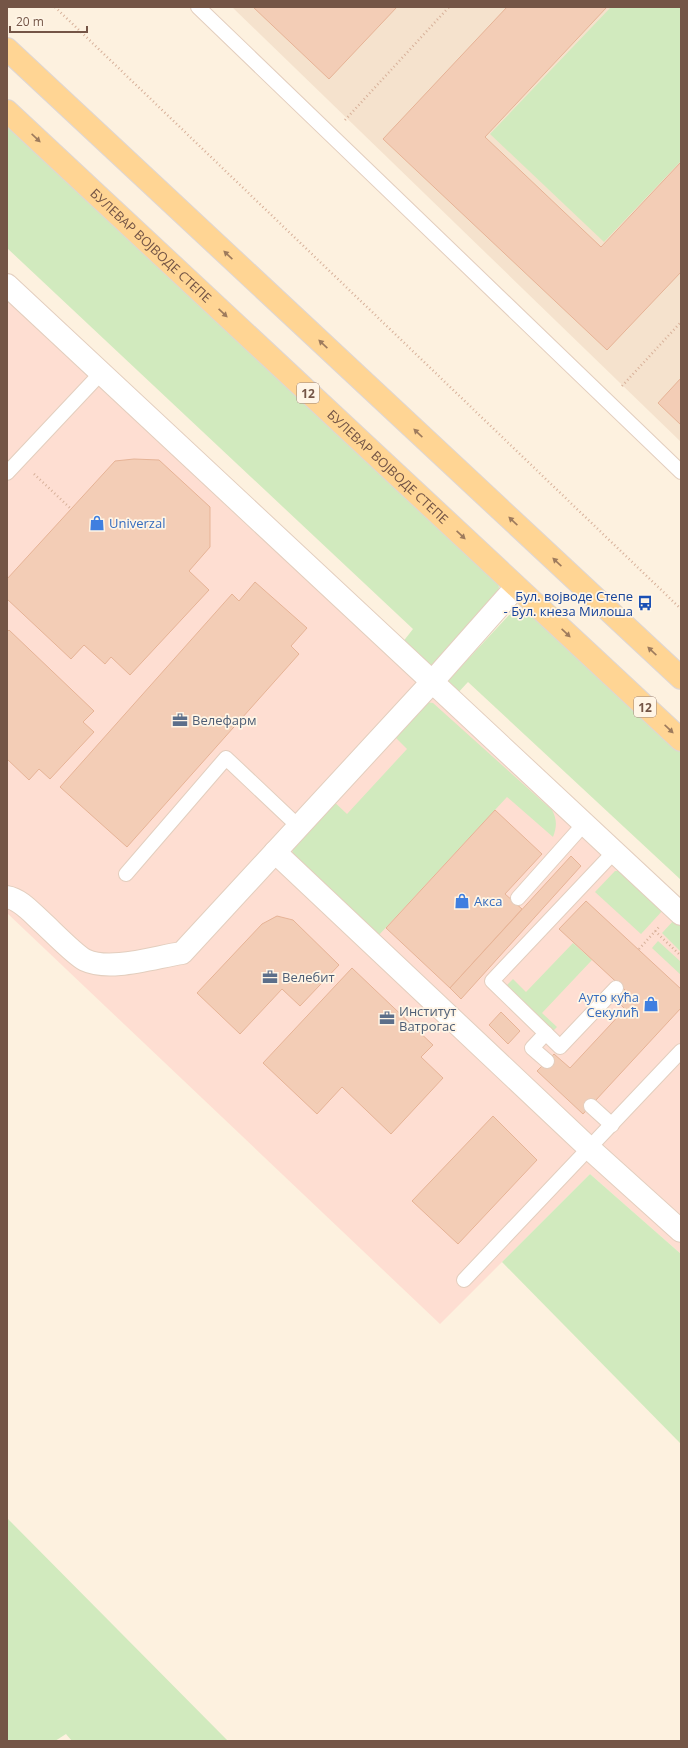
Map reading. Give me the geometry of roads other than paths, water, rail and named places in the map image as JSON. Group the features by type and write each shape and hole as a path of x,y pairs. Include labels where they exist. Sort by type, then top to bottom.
{"main road":[{"path":"7,49 681,678"},
{"name":"БУЛЕВАР ВОЈВОДЕ СТЕПЕ","path":"7,111 681,740"}],"street":[{"path":"7,285 678,912"},
{"path":"7,897 12,898 24,906 85,960 105,964 124,963 182,953 432,682 516,587"},
{"path":"275,852 590,1149 681,1231"}],"lane":[{"path":"198,7 681,472"},
{"path":"7,473 101,373"},
{"path":"126,874 226,758 298,826"},
{"path":"518,898 584,824"},
{"path":"614,852 492,981 560,1047 616,988"},
{"path":"546,1033 532,1048 547,1061"},
{"path":"464,1280 590,1149 681,1051"},
{"path":"591,1106 612,1125"}],"place":[{"name":"Univerzal","path":"97,523"},
{"name":"Бул. војводе Степе - Бул. кнеза Милоша","path":"645,603"},
{"name":"Велефарм","path":"180,720"},
{"name":"Акса","path":"462,901"},
{"name":"Велебит","path":"270,977"},
{"name":"Ауто кућа Секулић","path":"651,1004"},
{"name":"Институт Ватрогас","path":"387,1018"}]}
